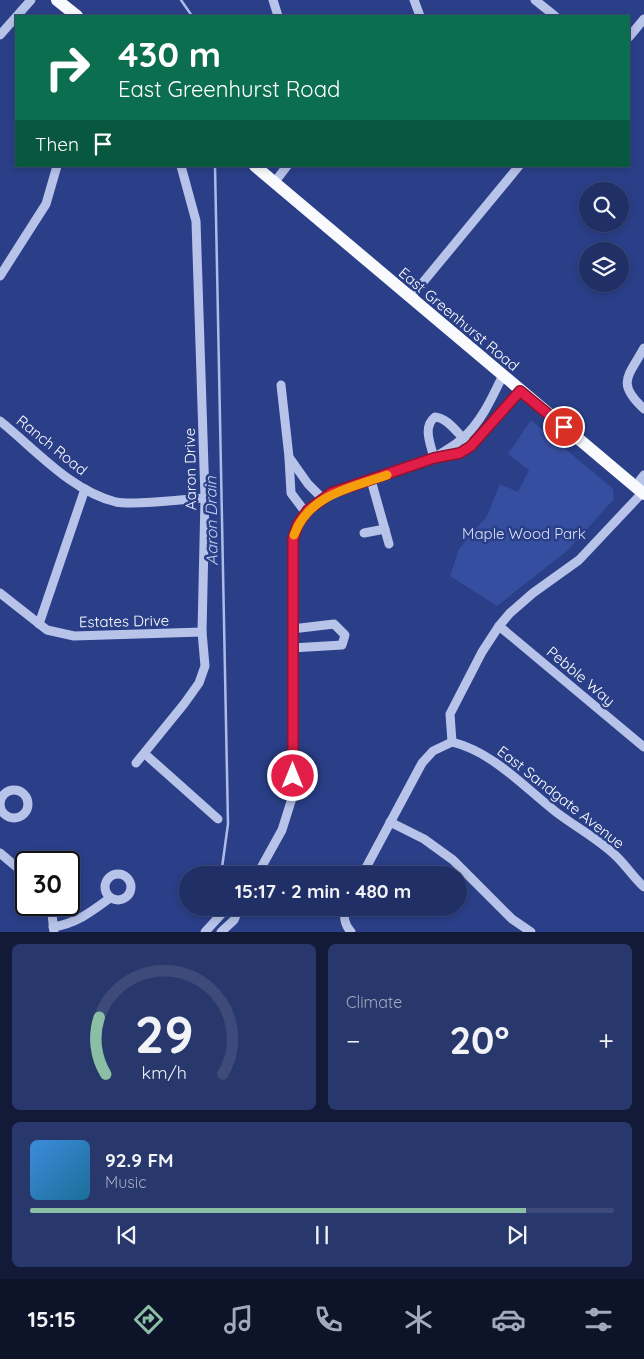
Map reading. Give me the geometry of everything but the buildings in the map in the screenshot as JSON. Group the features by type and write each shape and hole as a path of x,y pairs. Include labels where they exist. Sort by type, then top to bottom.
{"main road":[{"path":"57,0 73,9"},
{"name":"East Greenhurst Road","path":"256,167 502,377 643,492"}],"street":[{"path":"17,15 30,0"},
{"path":"273,0 278,15"},
{"path":"414,0 420,15"},
{"path":"535,0 554,15"},
{"path":"0,35 15,18"},
{"path":"630,36 644,20"},
{"path":"0,276 46,204 57,167"},
{"name":"Aaron Drive","path":"136,763 145,754 199,683 205,666 202,632 205,498 196,221 181,167"},
{"path":"274,183 287,167"},
{"path":"410,298 519,167"},
{"path":"644,348 627,380 627,389 644,409"},
{"path":"434,458 463,438 486,408 502,377"},
{"path":"281,385 292,493 306,513"},
{"path":"262,866 282,830 293,795 293,539 298,524 306,513 331,493 434,458 460,453 471,446 520,391"},
{"path":"434,458 427,428 435,417 442,418 471,446"},
{"name":"Ranch Road","path":"0,421 72,481 85,489 118,502 205,498"},
{"path":"289,457 308,484 323,500"},
{"path":"367,866 422,764 433,751 452,742 450,714 482,652 499,626 510,613 533,593 579,560 643,492 640,480 644,475"},
{"path":"371,480 389,544"},
{"path":"39,624 85,489"},
{"path":"364,533 385,529"},
{"name":"Estates Drive","path":"0,592 47,630 74,636 202,632"},
{"path":"292,629 334,624 345,635 342,645 335,647 292,648"},
{"name":"Pebble Way","path":"499,626 644,747"},
{"name":"East Sandgate Avenue","path":"452,742 473,749 596,839 618,858 644,887"},
{"path":"145,754 218,819"},
{"path":"390,822 424,839 453,860 498,907 531,932"},
{"path":"0,853 15,866"},
{"path":"52,916 53,930 83,918 110,898"},
{"path":"205,932 220,916"},
{"path":"221,932 236,916"},
{"path":"344,916 351,932"}],"green space":[{"name":"Maple Wood Park","path":"531,420 613,489 614,499 568,550 497,606 450,576 459,549 487,516 500,484 518,492 529,470 508,454"}],"waterway":[{"name":"Aaron Drain","path":"181,0 191,15"},
{"name":"Aaron Drain","path":"215,167 228,824 222,866"}],"slow traffic":[{"path":"294,535 298,524 308,510 331,493 387,475"}],"route":[{"path":"293,776 293,539 298,524 308,510 331,493 434,458 460,453 471,446 520,391 564,427"}]}
